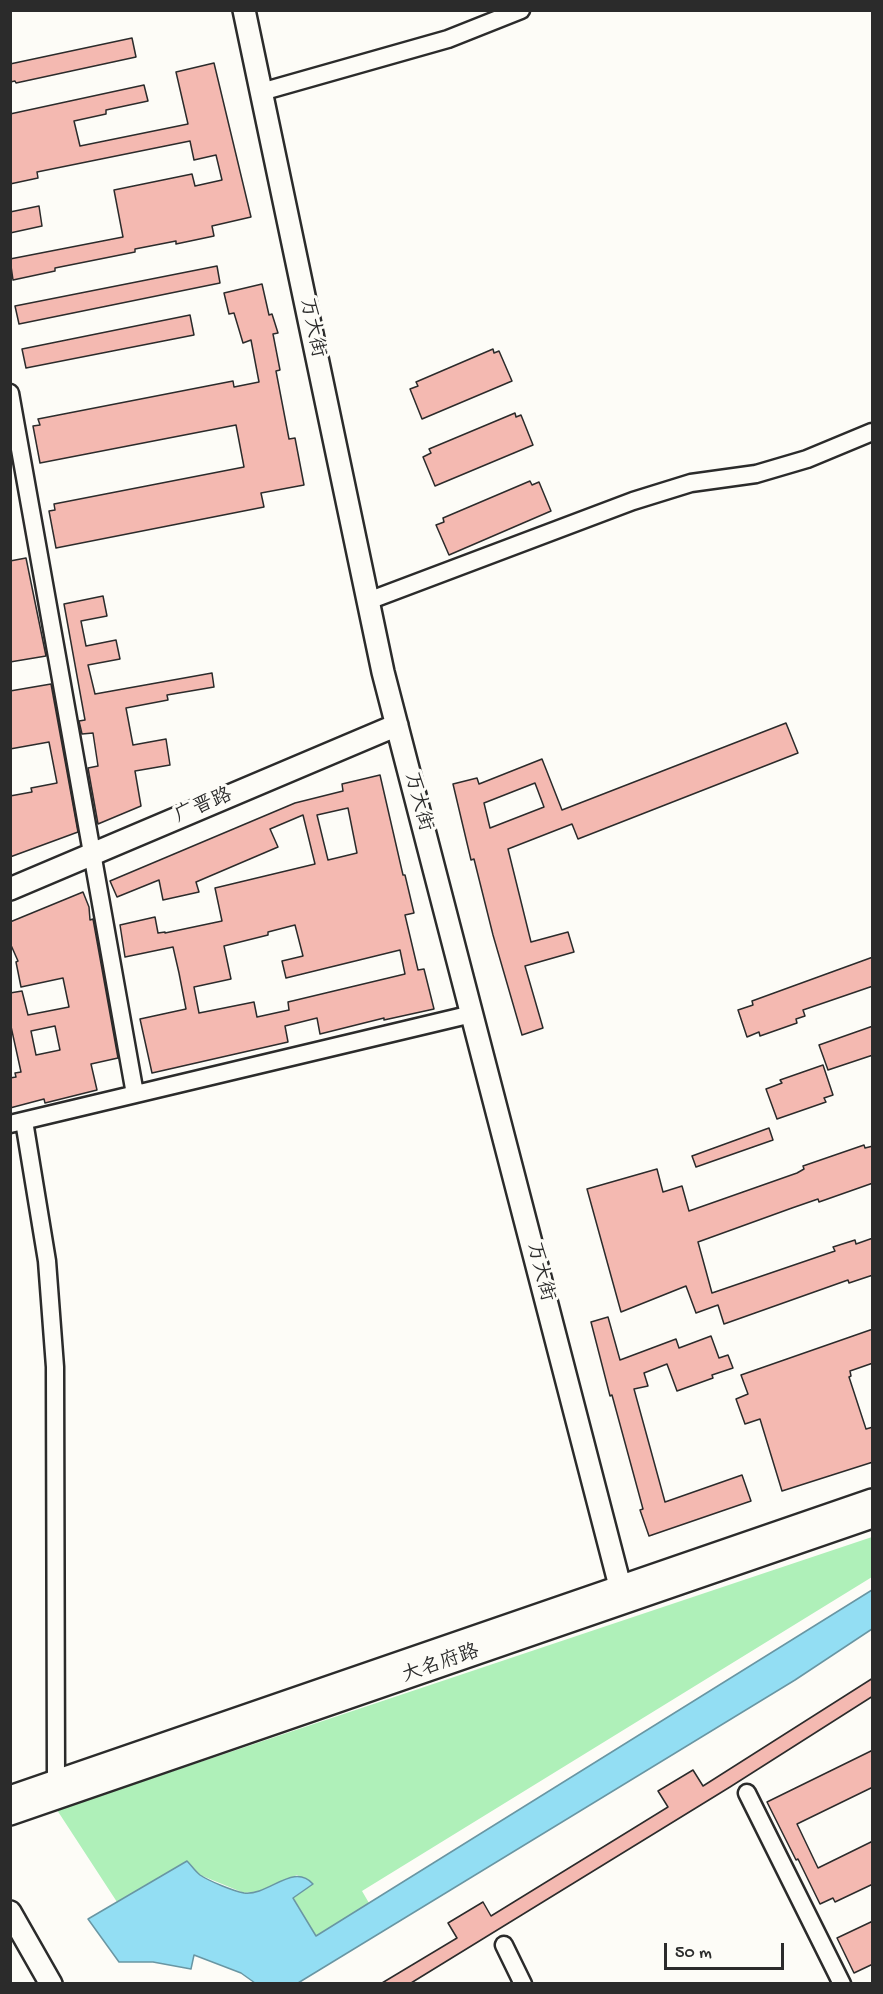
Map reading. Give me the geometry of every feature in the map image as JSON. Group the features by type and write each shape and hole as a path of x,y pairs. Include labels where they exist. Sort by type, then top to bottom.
{"street":[{"name":"万大街","path":"244,10 383,672 620,1586"},
{"path":"261,92 448,39 521,10"},
{"path":"10,393 135,1094"},
{"path":"368,601 633,501 691,483 756,474 807,459 873,432"},
{"name":"广晋路","path":"10,889 397,725"},
{"path":"56,1781 54,1366 47,1261 17,1123 472,1014"},
{"name":"大名府路","path":"10,1797 873,1500"},
{"name":"大名府路","path":"10,1814 873,1517"},
{"path":"747,1793 842,1983"},
{"path":"10,1912 51,1983"},
{"path":"504,1945 523,1983"}],"green space":[{"path":"872,1537 872,1577 362,1891 369,1903 316,1936 293,1897 313,1884 297,1875 261,1891 244,1893 200,1875 187,1861 117,1902 57,1810"}],"water":[{"path":"872,1590 872,1629 795,1680 298,1983 255,1983 241,1973 194,1955 191,1969 153,1962 119,1962 88,1919 187,1861 204,1877 244,1893 263,1890 289,1878 305,1878 313,1884 293,1898 316,1936"}],"building":[{"path":"132,38 136,57 16,83 15,81 10,82 10,64"},
{"path":"214,63 251,217 212,226 214,236 135,249 135,252 55,268 55,271 13,280 10,259 123,237 114,190 192,174 195,186 222,180 216,155 194,160 190,141 37,172 38,178 10,184 10,114 144,85 148,101 106,110 106,114 74,121 80,146 188,124 176,72"},
{"path":"39,206 42,226 10,233 10,212"},
{"path":"217,266 220,283 19,324 15,306"},
{"path":"262,284 269,315 272,314 278,333 273,334 280,370 276,371 289,439 295,438 304,485 261,493 264,507 56,548 49,511 55,510 54,504 244,467 236,425 40,463 33,426 40,425 38,419 233,381 234,387 259,382 251,340 243,343 234,313 229,314 224,293"},
{"path":"190,315 194,335 26,368 22,349"},
{"path":"493,349 494,353 499,351 512,381 422,419 410,389 418,386 416,382"},
{"path":"515,413 516,417 521,415 533,445 435,486 423,457 431,453 429,449"},
{"path":"530,481 532,485 539,482 551,511 449,555 436,525 444,522 443,518"},
{"path":"26,558 46,656 10,662 10,561"},
{"path":"103,596 107,616 81,621 86,646 116,640 120,659 88,665 95,694 212,673 214,687 167,695 168,700 126,708 133,745 166,739 170,765 135,771 141,806 98,824 88,768 98,766 93,733 82,734 79,721 85,720 64,604"},
{"path":"51,684 78,832 10,857 10,796 32,792 31,788 57,783 49,742 10,749 10,691"},
{"path":"786,723 798,753 578,839 572,824 508,849 531,942 568,932 574,952 525,966 543,1028 522,1035 474,859 471,860 453,784 477,778 479,784 542,759 562,810","holes":["535,783 544,807 490,828 484,803"]},
{"path":"380,775 414,913 405,915 418,970 424,969 434,1009 384,1020 384,1018 320,1034 317,1018 285,1026 288,1042 152,1073 140,1019 186,1009 179,973 173,947 125,957 120,925 155,917 158,933 165,933 222,921 215,888 315,864 303,815 270,829 278,847 196,882 199,892 163,900 159,880 117,897 110,881 295,803 343,791 342,784","holes":["348,808 357,853 328,860 317,815","295,925 303,956 282,961 286,978 400,950 405,974 288,1002 289,1010 257,1017 254,1002 199,1013 194,987 231,979 224,946 268,935 268,932"]},
{"path":"83,892 89,907 90,920 93,919 118,1058 91,1064 97,1090 45,1103 44,1099 10,1108 10,1078 16,1077 15,1073 21,1072 10,1022 10,993 22,991 28,1015 69,1007 63,978 21,987 16,962 18,961 10,943 10,922","holes":["55,1026 60,1050 36,1055 31,1031"]},
{"path":"873,957 873,986 803,1010 805,1016 796,1019 797,1023 760,1036 759,1032 747,1037 738,1010 753,1005 752,1001"},
{"path":"873,1026 873,1055 828,1070 819,1045"},
{"path":"823,1065 833,1095 824,1098 826,1102 777,1119 766,1089 782,1083 780,1080"},
{"path":"769,1128 773,1140 696,1167 692,1156"},
{"path":"864,1145 865,1148 873,1146 873,1183 819,1202 818,1199 698,1242 712,1293 835,1251 833,1247 855,1240 856,1244 873,1238 873,1275 849,1283 848,1280 724,1324 718,1305 696,1313 686,1286 621,1312 587,1189 657,1169 663,1192 682,1186 689,1211 797,1173 804,1169 803,1166"},
{"path":"608,1317 620,1360 676,1339 679,1348 711,1336 719,1358 728,1355 733,1368 712,1375 713,1378 677,1391 667,1364 644,1373 648,1386 634,1389 665,1502 742,1475 751,1501 649,1536 640,1510 643,1509 591,1322"},
{"path":"873,1329 873,1363 850,1371 851,1376 849,1377 866,1429 873,1427 873,1462 782,1491 760,1419 745,1424 736,1399 748,1394 741,1375"},
{"path":"873,1678 873,1696 730,1787 411,1983 382,1983 457,1938 448,1923 483,1902 491,1916 668,1807 658,1791 693,1770 703,1786"},
{"path":"873,1750 873,1787 797,1824 818,1868 873,1841 873,1884 835,1902 833,1898 820,1904 767,1802"},
{"path":"873,1921 873,1964 854,1973 837,1938"}]}
